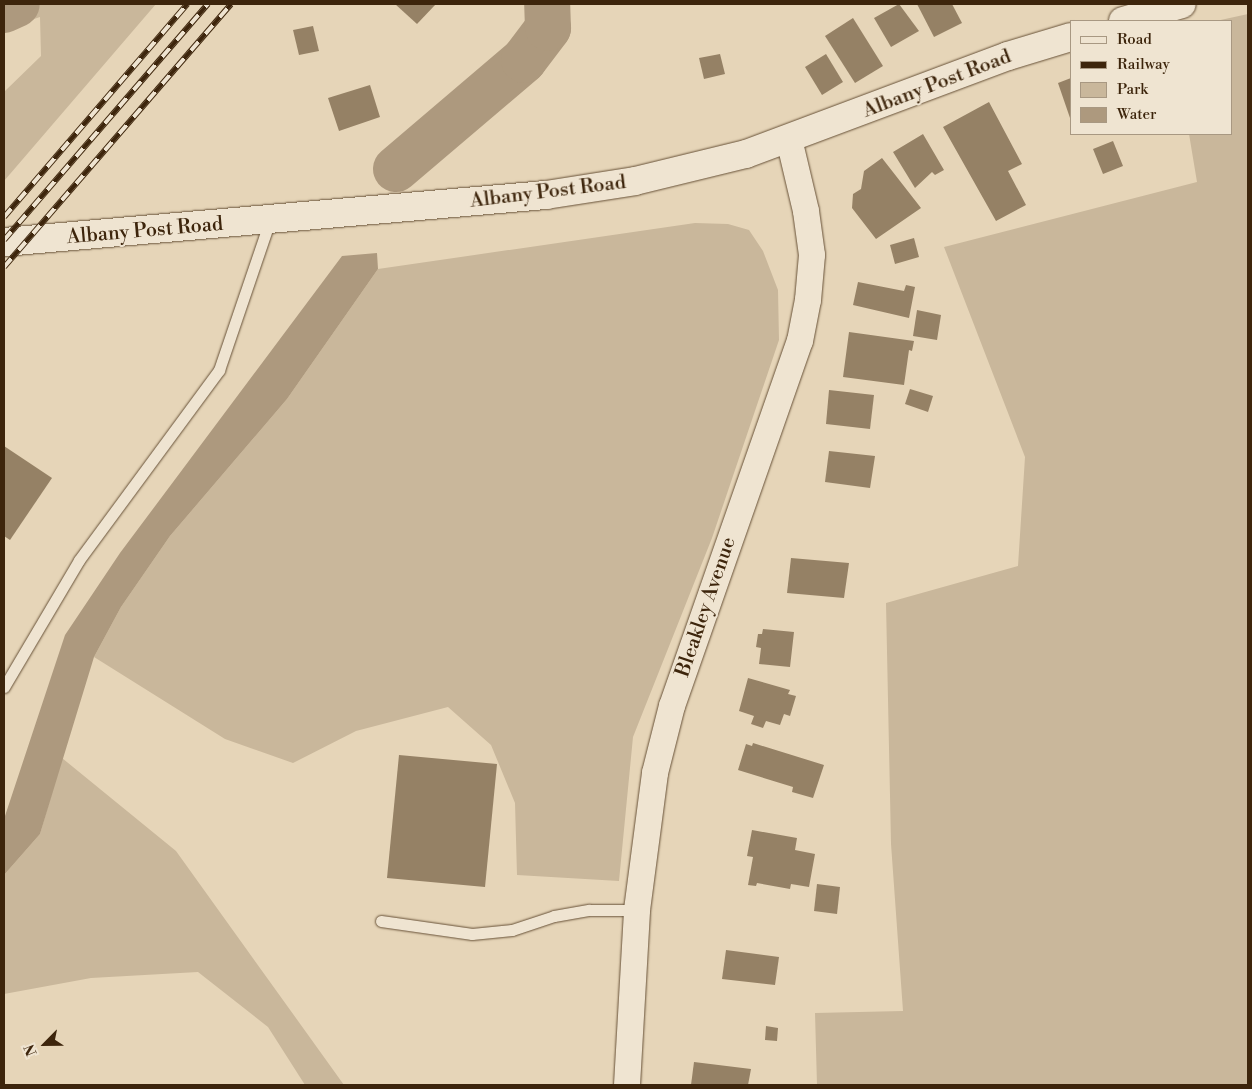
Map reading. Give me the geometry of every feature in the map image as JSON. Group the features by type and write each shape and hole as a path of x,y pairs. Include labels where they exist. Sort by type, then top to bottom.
{"main road":[{"path":"1126,20 1182,4"},
{"name":"Albany Post Road","path":"4,242 546,195 635,182 746,154 1008,56 1070,37"}],"street":[{"name":"Bleakley Avenue","path":"627,1085 637,910 655,773 672,706 800,341 808,300 810,238 790,139"}],"lane":[{"path":"4,687 79,560 219,370 270,220"},
{"path":"382,922 472,934 512,930 554,916 589,910 637,910"}],"green space":[{"path":"4,4 156,4 4,181 4,92 41,56 40,17 4,29"},
{"path":"1248,14 1248,1085 817,1085 815,1013 903,1011 891,844 886,603 1018,566 1025,457 944,247 1197,182 1189,135 1232,135 1232,20 1221,20"},
{"path":"695,223 728,224 749,230 763,251 778,290 779,340 712,538 633,737 619,881 517,875 515,803 491,745 448,707 356,731 293,763 225,739 94,657 121,607 170,536 287,399 378,269"},
{"path":"62,758 176,851 344,1085 305,1085 268,1027 198,972 91,978 4,994 4,875 40,834"}],"water":[{"path":"377,253 378,269 287,399 170,536 121,607 94,657 40,834 4,875 4,819 65,635 120,553 342,256"}],"building":[{"path":"395,4 436,4 417,24"},
{"path":"899,4 919,31 891,47 874,18"},
{"path":"917,4 952,4 962,23 934,37"},
{"path":"853,18 883,66 855,83 825,36"},
{"path":"313,26 319,51 299,55 293,30"},
{"path":"720,54 725,74 704,79 699,58"},
{"path":"826,54 843,82 822,95 805,67"},
{"path":"1070,78 1070,118 1058,83"},
{"path":"370,85 380,117 339,131 328,98"},
{"path":"989,102 1022,164 1008,171 1026,205 996,221 943,127"},
{"path":"923,134 944,170 935,175 932,172 915,188 893,152"},
{"path":"1113,141 1123,166 1103,174 1093,149"},
{"path":"882,158 921,208 876,239 852,208 853,194 861,189 864,171"},
{"path":"914,238 919,257 895,264 890,245"},
{"path":"858,282 904,291 906,285 915,287 909,318 853,305"},
{"path":"917,310 941,315 937,340 913,336"},
{"path":"849,332 914,341 912,351 909,350 904,385 843,377"},
{"path":"910,389 933,396 928,412 905,404"},
{"path":"829,390 874,395 870,429 826,424"},
{"path":"4,446 52,478 10,540 4,536"},
{"path":"829,451 875,456 870,488 825,482"},
{"path":"791,558 849,563 844,598 787,593"},
{"path":"763,629 794,632 790,667 759,664 761,648 756,647 758,634 762,634"},
{"path":"748,678 790,690 788,694 796,696 790,716 784,714 780,725 766,721 763,728 751,724 754,716 739,711"},
{"path":"753,743 824,765 813,798 792,792 793,787 738,770 746,744 752,746"},
{"path":"399,755 497,764 485,887 387,878"},
{"path":"752,830 797,838 795,850 815,854 809,887 791,884 790,889 757,883 756,886 748,885 753,857 747,856"},
{"path":"817,884 840,887 837,914 814,911"},
{"path":"726,950 779,957 775,985 722,979"},
{"path":"766,1026 778,1028 777,1041 765,1040"},
{"path":"694,1062 751,1069 748,1085 691,1085"}],"waterway":[{"path":"4,10 17,4"},
{"path":"396,169 524,60 548,28 547,4"}],"railway":[{"path":"4,217 187,4"},
{"path":"4,240 208,4"},
{"path":"4,267 231,4"}]}
